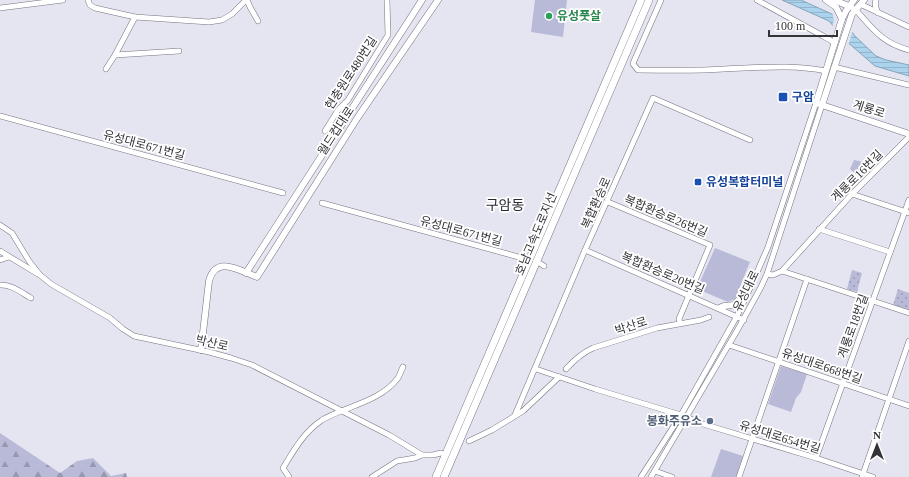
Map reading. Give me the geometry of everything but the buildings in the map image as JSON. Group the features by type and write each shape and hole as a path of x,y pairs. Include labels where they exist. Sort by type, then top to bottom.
{"highway":[{"name":"호남고속도로지선","path":"436,477 641,0"},
{"name":"호남고속도로지선","path":"444,477 648,0"}],"main road":[{"name":"월드컵대로","path":"422,0 246,273 257,277 358,117 438,0"},
{"path":"826,0 836,7 842,19"},
{"path":"819,104 834,67 855,3 834,0"},
{"name":"유성대로","path":"819,104 826,71 842,19 855,3"},
{"name":"계룡로","path":"819,104 909,134"},
{"path":"201,350 210,276 213,271 218,268 228,266 232,266 246,273"},
{"path":"719,308 734,305 752,286"}],"street":[{"path":"0,8 63,0"},
{"path":"88,0 90,5 95,8 135,17 209,22 222,20 232,14 247,0 258,21"},
{"name":"현충원로480번길","path":"325,131 338,110 348,100 388,35 387,0"},
{"path":"661,0 633,64 638,70 775,67 826,71"},
{"path":"757,0 835,42"},
{"path":"876,0 875,4 878,13"},
{"path":"855,3 909,27"},
{"path":"855,3 875,31 890,43 909,50"},
{"path":"106,69 135,17"},
{"path":"115,55 179,50"},
{"path":"834,67 909,85"},
{"name":"복합환승로","path":"515,415 536,369 585,250 608,202 653,98 750,140"},
{"name":"유성대로","path":"651,477 687,418 762,287 819,104"},
{"name":"유성대로","path":"641,477 681,415 752,286 768,247 819,104"},
{"name":"유성대로671번길","path":"0,116 282,193"},
{"name":"계룡로16번길","path":"782,271 852,194 909,137"},
{"path":"852,194 907,212"},
{"name":"계룡로18번길","path":"816,458 890,252 907,212 909,200"},
{"name":"복합환승로26번길","path":"608,202 710,245 688,295"},
{"name":"유성대로671번길","path":"322,203 526,259"},
{"name":"박산로","path":"0,225 12,233 29,261 40,275 50,284 110,318 134,336 201,350 252,365 389,435 422,455"},
{"path":"819,229 890,252"},
{"name":"복합환승로20번길","path":"585,250 735,316"},
{"path":"0,251 40,275"},
{"path":"0,260 9,257"},
{"path":"767,274 773,275 782,271 909,313"},
{"path":"739,477 807,279"},
{"path":"0,285 9,286 31,298"},
{"path":"680,323 679,319 688,295"},
{"path":"735,316 744,320"},
{"name":"박산로","path":"566,369 584,352 594,348 657,328 701,320 709,317"},
{"path":"863,475 909,341"},
{"name":"유성대로668번길","path":"729,344 909,406"},
{"path":"289,477 283,468 310,429 322,420 377,396 398,378 403,367"},
{"name":"유성대로654번길","path":"536,369 873,477"},
{"path":"469,441 492,430 523,411 559,377"},
{"path":"372,477 396,461 415,458 422,455 441,453"},
{"path":"655,471 672,477"}],"green space":[{"name":"유성풋살","path":"535,0 567,0 563,37 531,32"},
{"path":"854,160 874,164 861,179 850,169"},
{"path":"715,248 750,262 735,299 728,302 702,291 699,284"},
{"path":"852,270 862,273 857,292 847,289"},
{"path":"898,289 909,293 909,310 893,305"},
{"path":"781,366 807,374 801,392 796,398 791,412 768,404"},
{"path":"0,433 60,473 77,461 93,458 111,476 126,473 127,477 0,477"},
{"path":"721,449 743,456 736,477 711,477"}],"shaded area":[{"path":"782,0 801,0 834,15 847,26 876,56 886,60 909,65 909,76 875,66 845,40 829,21"}],"pier":[{"path":"832,12 848,24 853,30 848,46 832,28 834,20"}],"place":[{"name":"유성풋살","path":"549,16"},
{"name":"구암","path":"783,97"},
{"name":"유성복합터미널","path":"698,182"},
{"name":"봉화주유소","path":"710,421"}],"district":[{"name":"구암동","path":"505,205"}]}
